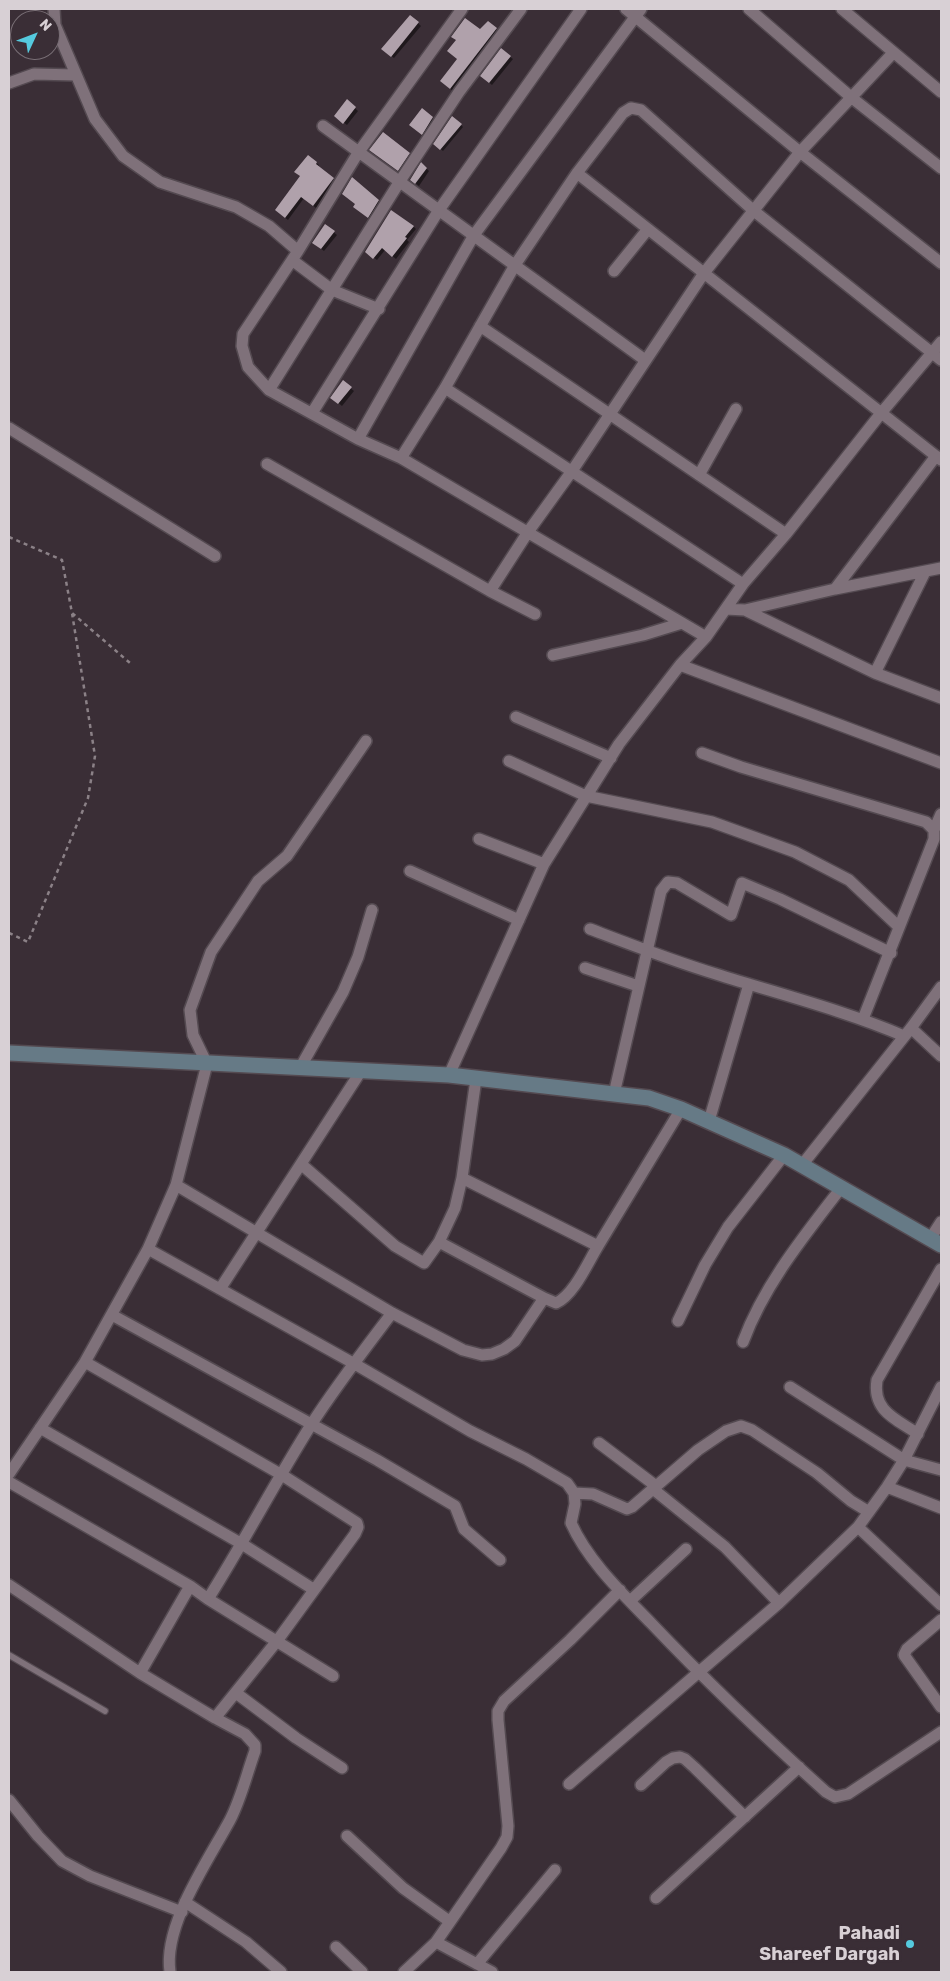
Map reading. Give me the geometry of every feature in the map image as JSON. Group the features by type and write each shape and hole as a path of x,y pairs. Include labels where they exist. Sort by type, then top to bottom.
{"street":[{"path":"54,9 55,25 95,120 122,156 160,182 236,207 269,226 295,256 332,290 378,309"},
{"path":"462,9 358,153 295,256 243,334 242,346 248,367 269,390 358,439 401,458 706,637"},
{"path":"269,390 400,181 459,92 521,9"},
{"path":"312,413 439,210 581,9"},
{"path":"749,9 852,98 941,168"},
{"path":"842,9 941,92"},
{"path":"358,439 474,235 634,11 800,152 941,263"},
{"path":"490,591 528,532 572,472 704,273 800,152 893,53"},
{"path":"9,83 34,74 76,75"},
{"path":"401,458 445,388 515,265 577,174 623,113 631,108 642,110 754,211 941,360"},
{"path":"323,126 646,360"},
{"path":"577,174 939,458 835,589"},
{"path":"614,271 648,229"},
{"path":"480,326 786,534"},
{"path":"449,1076 544,864 619,744 680,665 706,637 743,584 786,534 882,412 941,342"},
{"path":"445,388 743,584"},
{"path":"699,475 736,409"},
{"path":"9,428 215,556"},
{"path":"267,464 490,591 535,614"},
{"path":"726,609 745,610 936,568"},
{"path":"875,673 936,568"},
{"path":"745,610 875,673 941,698"},
{"path":"553,655 643,635 682,623"},
{"path":"680,665 941,763"},
{"path":"516,717 611,758"},
{"path":"9,1474 85,1362 148,1250 176,1185 207,1064 193,1035 190,1010 211,952 258,882 287,856 366,741"},
{"path":"702,753 741,768 926,822 934,830"},
{"path":"509,760 586,796 712,822 795,852 849,880 899,927"},
{"path":"864,1019 934,839 934,830 941,814"},
{"path":"479,839 544,864"},
{"path":"410,871 519,920"},
{"path":"614,1094 661,891 668,882 677,883 731,915 742,883 780,899 891,953"},
{"path":"300,1068 342,992 358,958 372,910"},
{"path":"590,929 647,951 908,1032 941,1056"},
{"path":"585,968 638,986"},
{"path":"709,1121 749,984"},
{"path":"802,1165 941,988"},
{"path":"9,1053 449,1076 649,1098 681,1109 784,1155 936,1242 941,1222"},
{"path":"220,1289 361,1071"},
{"path":"301,1164 395,1246 424,1263 438,1242 455,1208 462,1178 476,1079"},
{"path":"438,1242 544,1298 556,1303 562,1300 578,1279 681,1109"},
{"path":"678,1321 705,1264 728,1227 784,1155"},
{"path":"462,1178 598,1246"},
{"path":"176,1185 392,1313 463,1350 487,1355 504,1349 515,1341 544,1298"},
{"path":"743,1342 762,1300 800,1242 841,1188"},
{"path":"148,1250 353,1363 470,1432 567,1483 574,1493 575,1504 570,1523 582,1545 620,1590 699,1673 826,1792 835,1797 848,1794 941,1732"},
{"path":"918,1434 890,1416 877,1400 877,1380 941,1269"},
{"path":"208,1599 312,1424 353,1363 392,1313"},
{"path":"112,1315 312,1424 455,1506 464,1529 500,1560"},
{"path":"85,1362 282,1475 357,1523 358,1528 277,1641 215,1718"},
{"path":"790,1387 904,1460 941,1470"},
{"path":"569,1784 779,1603 858,1527 904,1460 941,1387"},
{"path":"574,1493 593,1494 627,1509 636,1504 698,1450 726,1432 741,1426 752,1430 817,1473 851,1501 869,1512"},
{"path":"40,1428 242,1544 313,1589"},
{"path":"599,1443 725,1547 779,1603"},
{"path":"9,1482 190,1586 333,1676"},
{"path":"887,1487 941,1508"},
{"path":"858,1527 941,1605"},
{"path":"630,1600 686,1549"},
{"path":"9,1585 140,1673 245,1734 255,1745 255,1751 231,1818 207,1860 184,1907 171,1947 170,1972"},
{"path":"140,1673 190,1586"},
{"path":"404,1972 436,1942 492,1862 507,1837 498,1710 504,1701 570,1640 620,1590"},
{"path":"941,1620 907,1649 904,1655 941,1707"},
{"path":"236,1693 296,1738 342,1768"},
{"path":"641,1784 666,1762 680,1757 695,1768 745,1817"},
{"path":"656,1898 799,1767"},
{"path":"9,1800 38,1836 62,1861 90,1876 184,1907 246,1942 281,1972"},
{"path":"347,1836 403,1888 449,1921"},
{"path":"477,1964 554,1870"},
{"path":"436,1942 492,1972"},
{"path":"336,1947 362,1972"}],"lane":[{"path":"9,1655 105,1711"}],"path":[{"path":"9,537 62,560 95,756 88,798 28,942 9,933"},
{"path":"72,613 130,663"}],"building":[{"path":"410,15 419,22 391,57 381,49"},
{"path":"465,18 480,29 488,21 497,28 450,89 440,81 457,59 447,51 456,40 451,37"},
{"path":"501,48 511,56 489,83 480,76"},
{"path":"347,99 356,107 343,124 334,116"},
{"path":"422,108 433,117 422,135 409,125"},
{"path":"452,116 462,124 440,150 433,144"},
{"path":"383,132 410,153 398,171 369,150"},
{"path":"308,155 334,178 313,206 301,197 285,218 275,210 300,176 294,172"},
{"path":"421,162 427,168 415,184 410,180"},
{"path":"352,177 379,200 368,218 353,207 355,204 342,194"},
{"path":"391,210 414,226 392,257 382,248 373,259 365,252"},
{"path":"325,224 335,231 321,249 312,243"},
{"path":"343,380 352,387 338,404 330,398"}],"place":[{"name":"Pahadi Shareef Dargah","path":"910,1944"}]}
